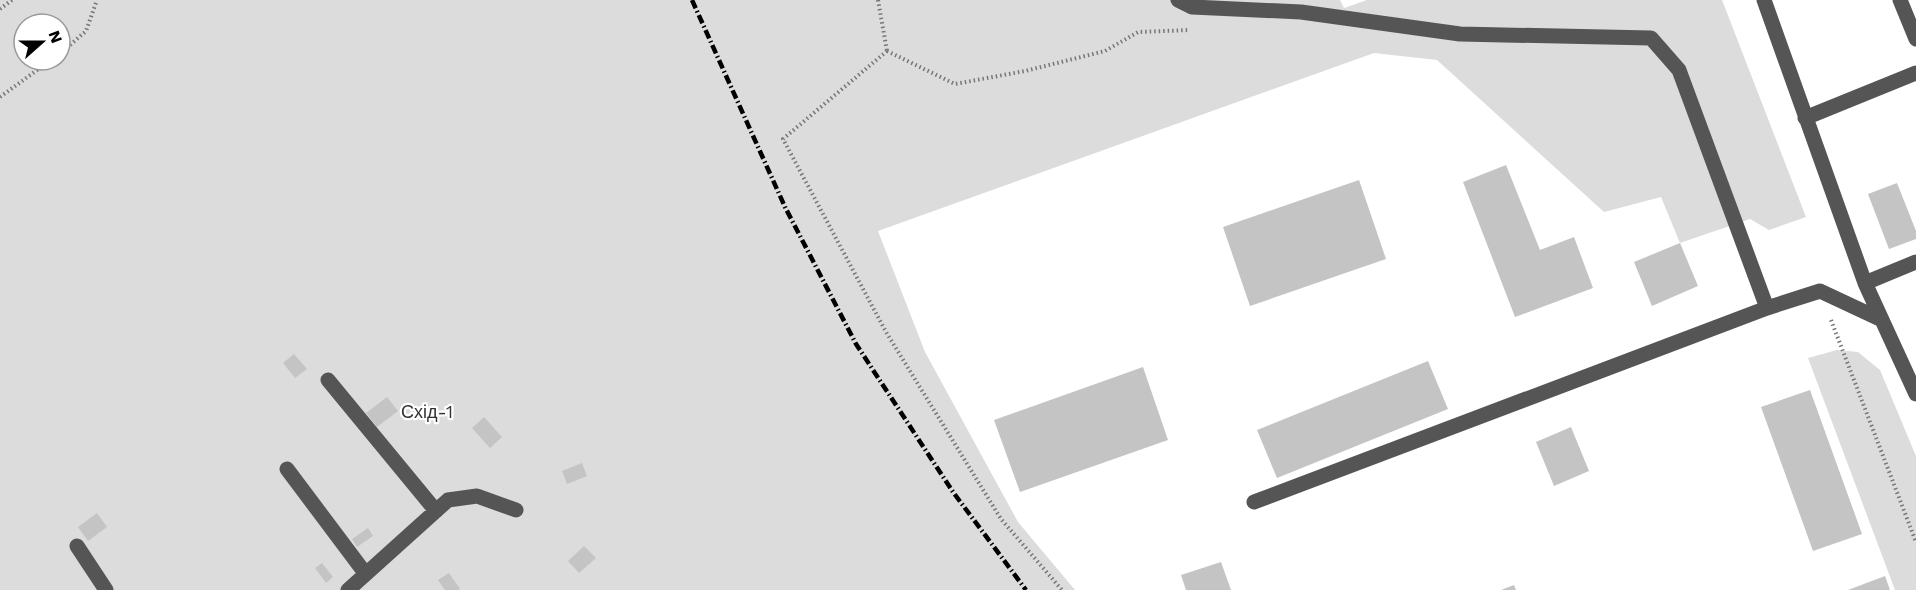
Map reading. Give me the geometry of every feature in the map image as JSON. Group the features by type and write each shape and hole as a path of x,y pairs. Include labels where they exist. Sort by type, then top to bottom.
{"street":[{"path":"1178,0 1192,7 1301,12 1460,34 1651,38 1679,70 1767,308"},
{"path":"1764,0 1865,283 1916,394"},
{"path":"1900,0 1916,39"},
{"path":"1805,118 1916,73"},
{"path":"1865,283 1916,262"},
{"path":"1254,502 1767,308 1820,291 1882,320"},
{"path":"328,380 436,511"},
{"path":"287,470 365,573"},
{"path":"348,590 448,500 477,496 516,510"},
{"path":"77,546 106,590"}],"path":[{"path":"0,9 12,0"},
{"path":"72,45 86,31 97,0"},
{"path":"878,0 886,51"},
{"path":"886,51 955,84 1025,71 1105,51 1138,32 1192,30"},
{"path":"886,51 783,139 886,332 1001,519 1062,590"},
{"path":"0,97 34,72"},
{"path":"1820,291 1916,542"}],"green space":[{"name":"Схід-1","path":"0,0 1340,0 1344,8 1367,0 1722,0 1806,217 1769,230 1750,219 1680,243 1661,197 1604,212 1437,60 1374,53 878,231 925,352 1018,522 1075,590 0,590"},
{"path":"1837,350 1858,352 1880,370 1916,456 1916,590 1895,590 1808,358"}],"building":[{"path":"1506,165 1540,250 1574,237 1593,288 1515,317 1463,182"},
{"path":"1359,180 1386,259 1250,306 1223,227"},
{"path":"1897,183 1916,231 1916,239 1889,249 1868,194"},
{"path":"1680,243 1698,286 1652,306 1634,262"},
{"path":"294,354 307,369 295,378 283,363"},
{"path":"1428,361 1448,409 1277,478 1257,430"},
{"path":"1143,367 1168,440 1020,492 994,420"},
{"path":"1810,390 1862,534 1813,551 1761,407"},
{"path":"387,397 398,411 377,427 366,413"},
{"path":"484,417 502,437 490,448 472,428"},
{"path":"1571,427 1589,471 1554,486 1536,442"},
{"path":"582,463 587,476 567,484 562,471"},
{"path":"97,513 107,527 88,541 78,527"},
{"path":"368,528 373,536 357,547 352,539"},
{"path":"584,546 596,558 579,573 568,561"},
{"path":"1221,562 1231,590 1186,590 1181,575"},
{"path":"322,563 333,577 326,583 315,568"},
{"path":"449,573 460,589 445,590 438,580"},
{"path":"1885,576 1890,590 1848,590"},
{"path":"1514,585 1516,590 1501,590"}],"railway":[{"path":"692,0 785,207 856,344 953,492 1026,590"}]}
